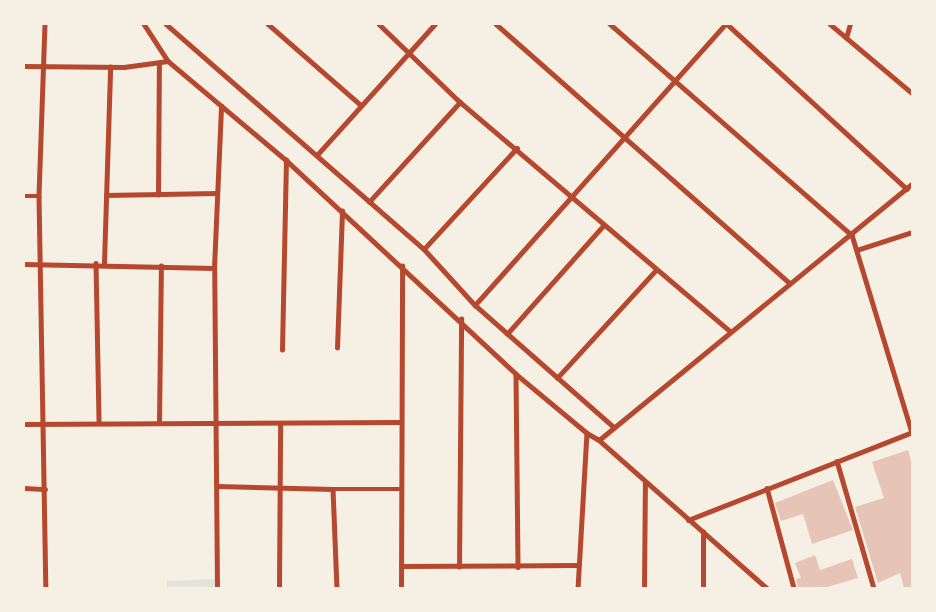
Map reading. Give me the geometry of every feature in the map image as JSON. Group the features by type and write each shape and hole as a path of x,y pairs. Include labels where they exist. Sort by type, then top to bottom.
{"street":[{"path":"45,24 39,196 45,424 46,588"},
{"path":"144,24 168,61 286,160 461,319 516,374 599,440 762,586 767,588"},
{"path":"147,29 152,24"},
{"path":"166,24 424,249 475,305 614,427"},
{"path":"268,24 361,105"},
{"path":"379,24 460,102 517,148 569,198 655,271 729,330"},
{"path":"317,155 435,24"},
{"path":"496,24 790,282"},
{"path":"610,24 852,235 912,432 688,520"},
{"path":"475,305 726,24 907,188"},
{"path":"830,24 912,93"},
{"path":"846,38 850,24"},
{"path":"24,66 110,67 159,65 168,61"},
{"path":"158,195 159,65"},
{"path":"104,262 110,67"},
{"path":"369,202 460,102"},
{"path":"217,588 217,423 214,268 220,106"},
{"path":"424,249 517,148"},
{"path":"282,350 286,160"},
{"path":"599,440 729,330 852,235 912,184"},
{"path":"106,195 217,194"},
{"path":"24,196 39,196"},
{"path":"336,348 342,211"},
{"path":"507,334 603,226"},
{"path":"858,250 912,232"},
{"path":"24,264 104,262 214,268"},
{"path":"96,263 99,423"},
{"path":"159,423 161,266"},
{"path":"401,588 400,422 402,266"},
{"path":"557,378 655,271"},
{"path":"459,567 461,319"},
{"path":"516,374 518,567"},
{"path":"24,424 217,423 280,425 400,422"},
{"path":"279,588 280,425"},
{"path":"578,588 577,565 587,432"},
{"path":"837,461 874,588"},
{"path":"644,588 645,482"},
{"path":"216,486 401,489"},
{"path":"24,488 45,490"},
{"path":"767,488 794,588"},
{"path":"333,489 337,588"},
{"path":"703,532 703,588"},
{"path":"401,566 518,567 577,565"}],"shaded area":[{"path":"216,579 216,588 167,588 167,581"}],"building":[{"path":"908,450 912,464 912,588 904,588 900,573 878,583 855,507 884,498 872,462"},
{"path":"833,480 853,530 812,544 803,514 781,521 775,503"},
{"path":"815,555 820,570 852,559 858,578 824,588 798,588 796,579 801,578 795,563"}]}
